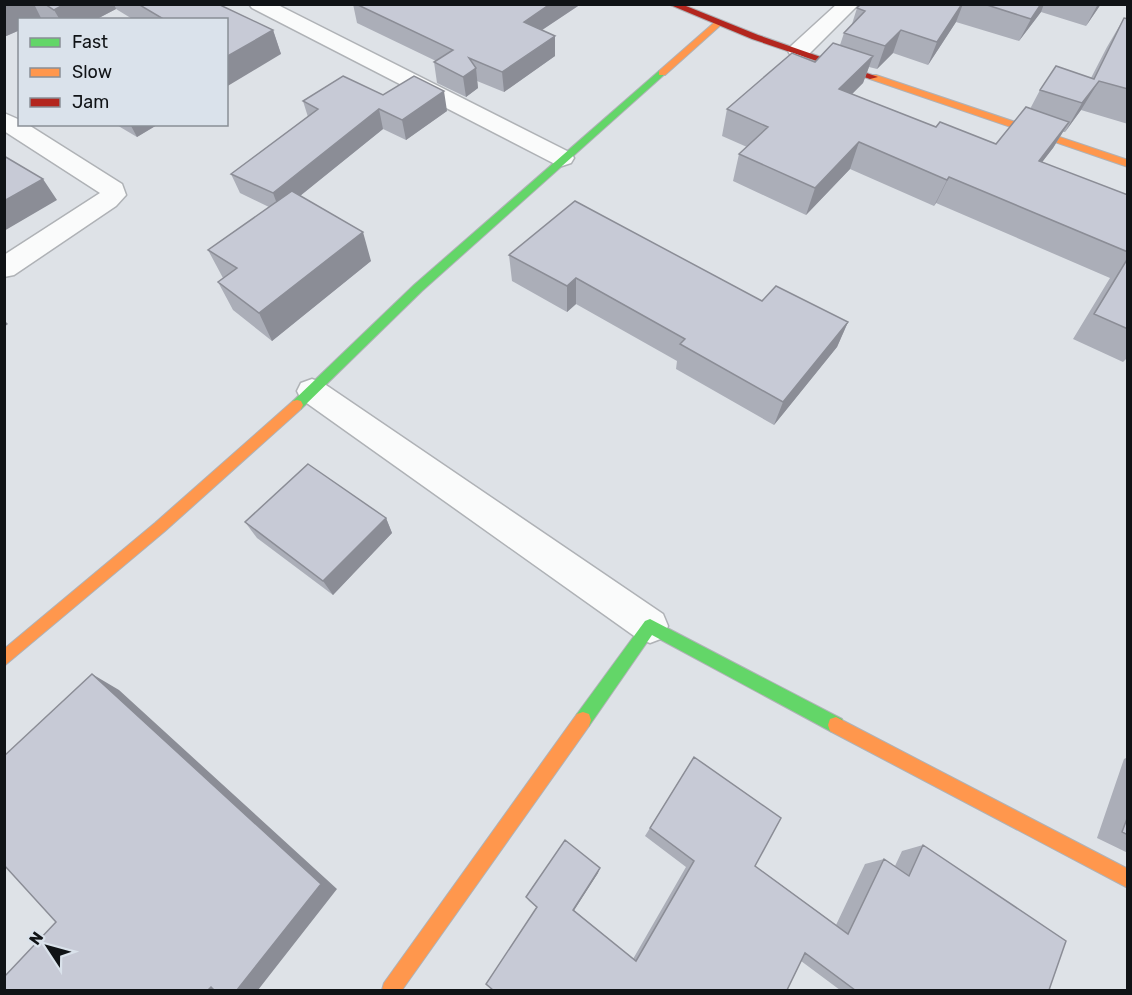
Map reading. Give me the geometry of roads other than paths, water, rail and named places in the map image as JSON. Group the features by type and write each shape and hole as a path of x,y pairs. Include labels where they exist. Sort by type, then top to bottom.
{"street":[{"path":"259,4 562,158"},
{"path":"672,4 719,23 1128,164"},
{"path":"799,51 849,4"},
{"path":"4,658 97,582 312,391 431,276 562,158 622,109 719,23"},
{"path":"4,120 113,189 113,195 107,200 4,268"},
{"path":"312,391 650,626 1128,879"},
{"path":"391,990 650,626"}]}
